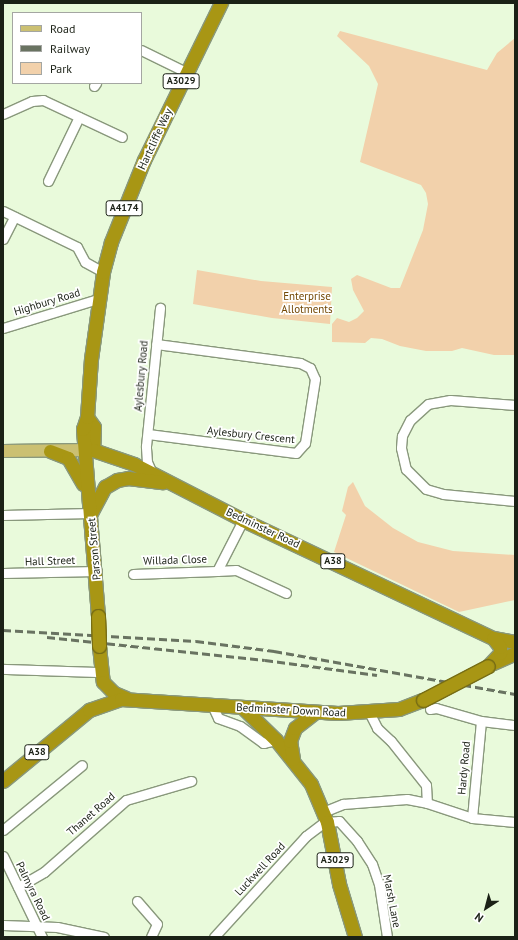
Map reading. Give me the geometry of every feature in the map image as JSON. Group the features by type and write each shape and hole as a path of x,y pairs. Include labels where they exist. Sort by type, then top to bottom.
{"highway":[{"name":"Hartcliffe Way","path":"107,257 122,212 144,160 221,3"},
{"name":"Parson Street","path":"98,675 99,646 97,571 91,513 87,492 88,450 94,427 87,417 98,299 107,257"},
{"name":"Bedminster Road","path":"88,450 134,464 243,520 493,638 515,642"},
{"path":"50,451 63,454 72,463 87,492"},
{"path":"91,513 105,487 122,478 134,464"},
{"name":"A38","path":"122,478 172,484"},
{"name":"A38","path":"488,666 500,653 500,647 493,638"},
{"name":"Bedminster Down Road","path":"126,698 314,713 369,712 399,709 426,704 488,666 515,653"},
{"name":"A38","path":"98,675 112,692 126,698"},
{"name":"A38","path":"3,782 89,710 100,693 98,675"},
{"name":"A38","path":"89,710 126,698"},
{"name":"A3029","path":"244,708 276,740 311,784 325,818 342,894 355,937"},
{"name":"A3029","path":"294,761 290,741 295,728 314,713"}],"main road":[{"name":"Bedminster Road","path":"3,451 88,450"}],"street":[{"path":"142,50 186,72"},
{"path":"3,114 37,100 50,103 122,137"},
{"path":"48,181 79,117"},
{"path":"3,211 77,247 89,264 103,272"},
{"path":"3,239 14,217"},
{"path":"89,264 107,257"},
{"name":"Highbury Road","path":"3,328 98,299"},
{"name":"Aylesbury Road","path":"152,473 147,462 146,446 160,308"},
{"name":"Aylesbury Crescent","path":"148,434 296,453 305,443 315,379 310,368 300,363 156,344"},
{"path":"515,405 450,400 428,404 410,420 402,436 401,448 406,469 426,489 444,494 515,501"},
{"name":"Aylesbury Road","path":"134,464 146,446"},
{"path":"3,514 91,513"},
{"name":"Willada Close","path":"217,571 243,520"},
{"name":"Willada Close","path":"133,574 236,570 286,593"},
{"name":"Hall Street","path":"3,573 97,571"},
{"path":"3,669 98,675"},
{"path":"426,704 481,721 515,725"},
{"path":"212,705 218,718 240,726 263,743 276,740"},
{"path":"369,712 377,728 391,741 426,785 427,803"},
{"name":"Hardy Road","path":"472,818 481,721"},
{"path":"3,830 82,765"},
{"name":"Thanet Road","path":"18,887 44,872 126,800 191,781"},
{"name":"Luckwell Road","path":"214,937 306,836 343,804 390,799 427,803 472,818 515,822"},
{"name":"Marsh Lane","path":"325,818 339,821 357,841 372,864 379,884 387,937"},
{"name":"Palmyra Road","path":"3,856 42,937"},
{"path":"137,901 157,924 151,937"},
{"path":"3,925 57,927 104,937"}],"green space":[{"path":"340,31 487,70 497,53 515,38 515,355 494,355 462,348 452,351 426,351 400,346 382,339 371,338 365,343 332,342 332,324 337,318 349,322 357,318 364,311 353,290 351,279 357,275 391,288 400,288 423,230 428,204 426,193 421,185 360,162 378,84 369,66 337,36"},
{"name":"Enterprise Allotments","path":"197,270 261,281 332,287 330,324 272,318 193,304"},
{"path":"353,482 365,506 393,528 418,542 453,551 515,555 515,600 459,612 334,552 346,515 342,511 348,487"}],"railway":[{"path":"3,630 196,641 274,651 515,694"},
{"path":"47,637 265,660 377,675"}]}
